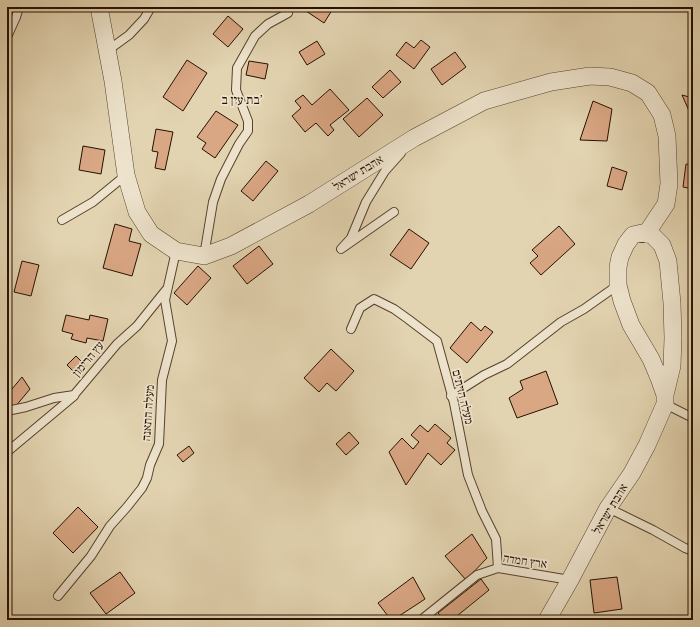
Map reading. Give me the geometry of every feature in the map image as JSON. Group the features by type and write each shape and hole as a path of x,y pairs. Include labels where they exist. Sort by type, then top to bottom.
{"street":[{"path":"99,7 113,81 126,175 137,212 151,234 176,251 204,256"},
{"name":"אהבת ישראל","path":"204,256 231,246 309,204 414,138 484,101 550,82 590,76 610,76 632,83 648,94 662,115 667,136 669,184 666,204 646,234 652,235 662,245 668,261 672,303 672,366 665,400 647,445 632,473 608,508 547,620"},
{"path":"646,234 642,233 633,235 626,244 620,257 618,267 618,285 622,301 631,324 651,359 659,378 665,400"}],"lane":[{"path":"7,37 19,7"},
{"path":"107,51 129,35 144,18 151,7"},
{"path":"204,256 213,202 221,179 239,144 248,131 248,121 236,90 237,68 255,36 268,24 288,13"},
{"path":"394,212 341,249 351,238 366,202 385,171 414,138"},
{"path":"62,220 93,202 126,175"},
{"name":"מעלה התאנה","path":"58,596 91,556 110,526 142,488 159,444 162,380 172,341 165,300 176,251"},
{"path":"451,396 484,375 507,364 561,322 584,309 618,285"},
{"name":"עץ הרימון","path":"7,411 26,407 54,398 74,395 117,344 137,326 168,288"},
{"name":"מעלה הזיתים","path":"351,329 360,308 374,299 394,309 436,341 454,403 468,475 482,511 496,539 498,568"},
{"path":"7,452 74,395"},
{"path":"665,400 693,418"},
{"path":"608,508 693,552"},
{"name":"ארץ חמדה","path":"421,620 477,575 498,568 570,580"}],"building":[{"path":"300,7 334,7 324,23"},
{"path":"228,16 243,29 228,47 213,34"},
{"path":"421,40 430,47 414,69 396,55 406,42 414,48"},
{"path":"317,41 325,54 307,65 299,52"},
{"path":"455,52 466,67 442,85 431,69"},
{"path":"187,60 207,73 183,111 163,97"},
{"path":"249,61 268,64 265,79 246,75"},
{"path":"390,70 401,82 383,98 372,87"},
{"path":"330,89 349,110 330,125 334,130 328,136 316,123 305,132 292,116 301,108 295,101 303,95 312,105"},
{"path":"682,95 693,98 693,120"},
{"path":"367,98 383,115 359,137 343,119"},
{"path":"593,101 612,109 607,141 580,140"},
{"path":"216,111 238,125 215,158 202,149 206,143 197,137"},
{"path":"156,129 173,132 165,170 155,168 158,152 152,151"},
{"path":"83,146 105,150 101,174 79,170"},
{"path":"266,161 278,171 253,201 241,191"},
{"path":"686,164 693,165 693,189 683,187"},
{"path":"612,167 627,172 622,190 607,186"},
{"path":"115,224 132,229 129,241 141,244 132,276 103,268"},
{"path":"559,226 575,244 541,275 530,263 538,256 532,250"},
{"path":"409,229 429,243 411,269 390,255"},
{"path":"259,246 273,264 247,284 233,266"},
{"path":"22,261 39,265 31,296 14,292"},
{"path":"198,266 211,278 187,305 174,293"},
{"path":"66,315 89,320 90,315 108,319 103,341 87,338 86,343 71,339 73,334 62,331"},
{"path":"471,322 481,331 485,326 493,332 467,363 450,348"},
{"path":"331,349 354,371 336,391 327,383 319,392 304,378"},
{"path":"76,356 86,366 77,375 67,365"},
{"path":"546,371 558,404 517,418 509,398 523,389 520,381"},
{"path":"22,377 30,389 15,407 7,401 7,395"},
{"path":"435,424 451,438 447,443 455,450 441,465 428,453 406,485 389,452 402,438 413,449 419,442 411,435 420,425 428,432"},
{"path":"349,432 359,443 346,455 336,444"},
{"path":"189,446 194,453 183,462 177,455"},
{"path":"78,507 98,527 73,553 53,533"},
{"path":"472,534 487,558 466,580 445,556"},
{"path":"120,572 135,593 106,614 90,593"},
{"path":"413,577 425,599 391,620 378,603"},
{"path":"617,577 622,609 594,613 590,580"},
{"path":"481,579 489,590 452,620 444,620 438,613"}],"district":[{"name":"בת עין ב'","path":"242,99"}]}
